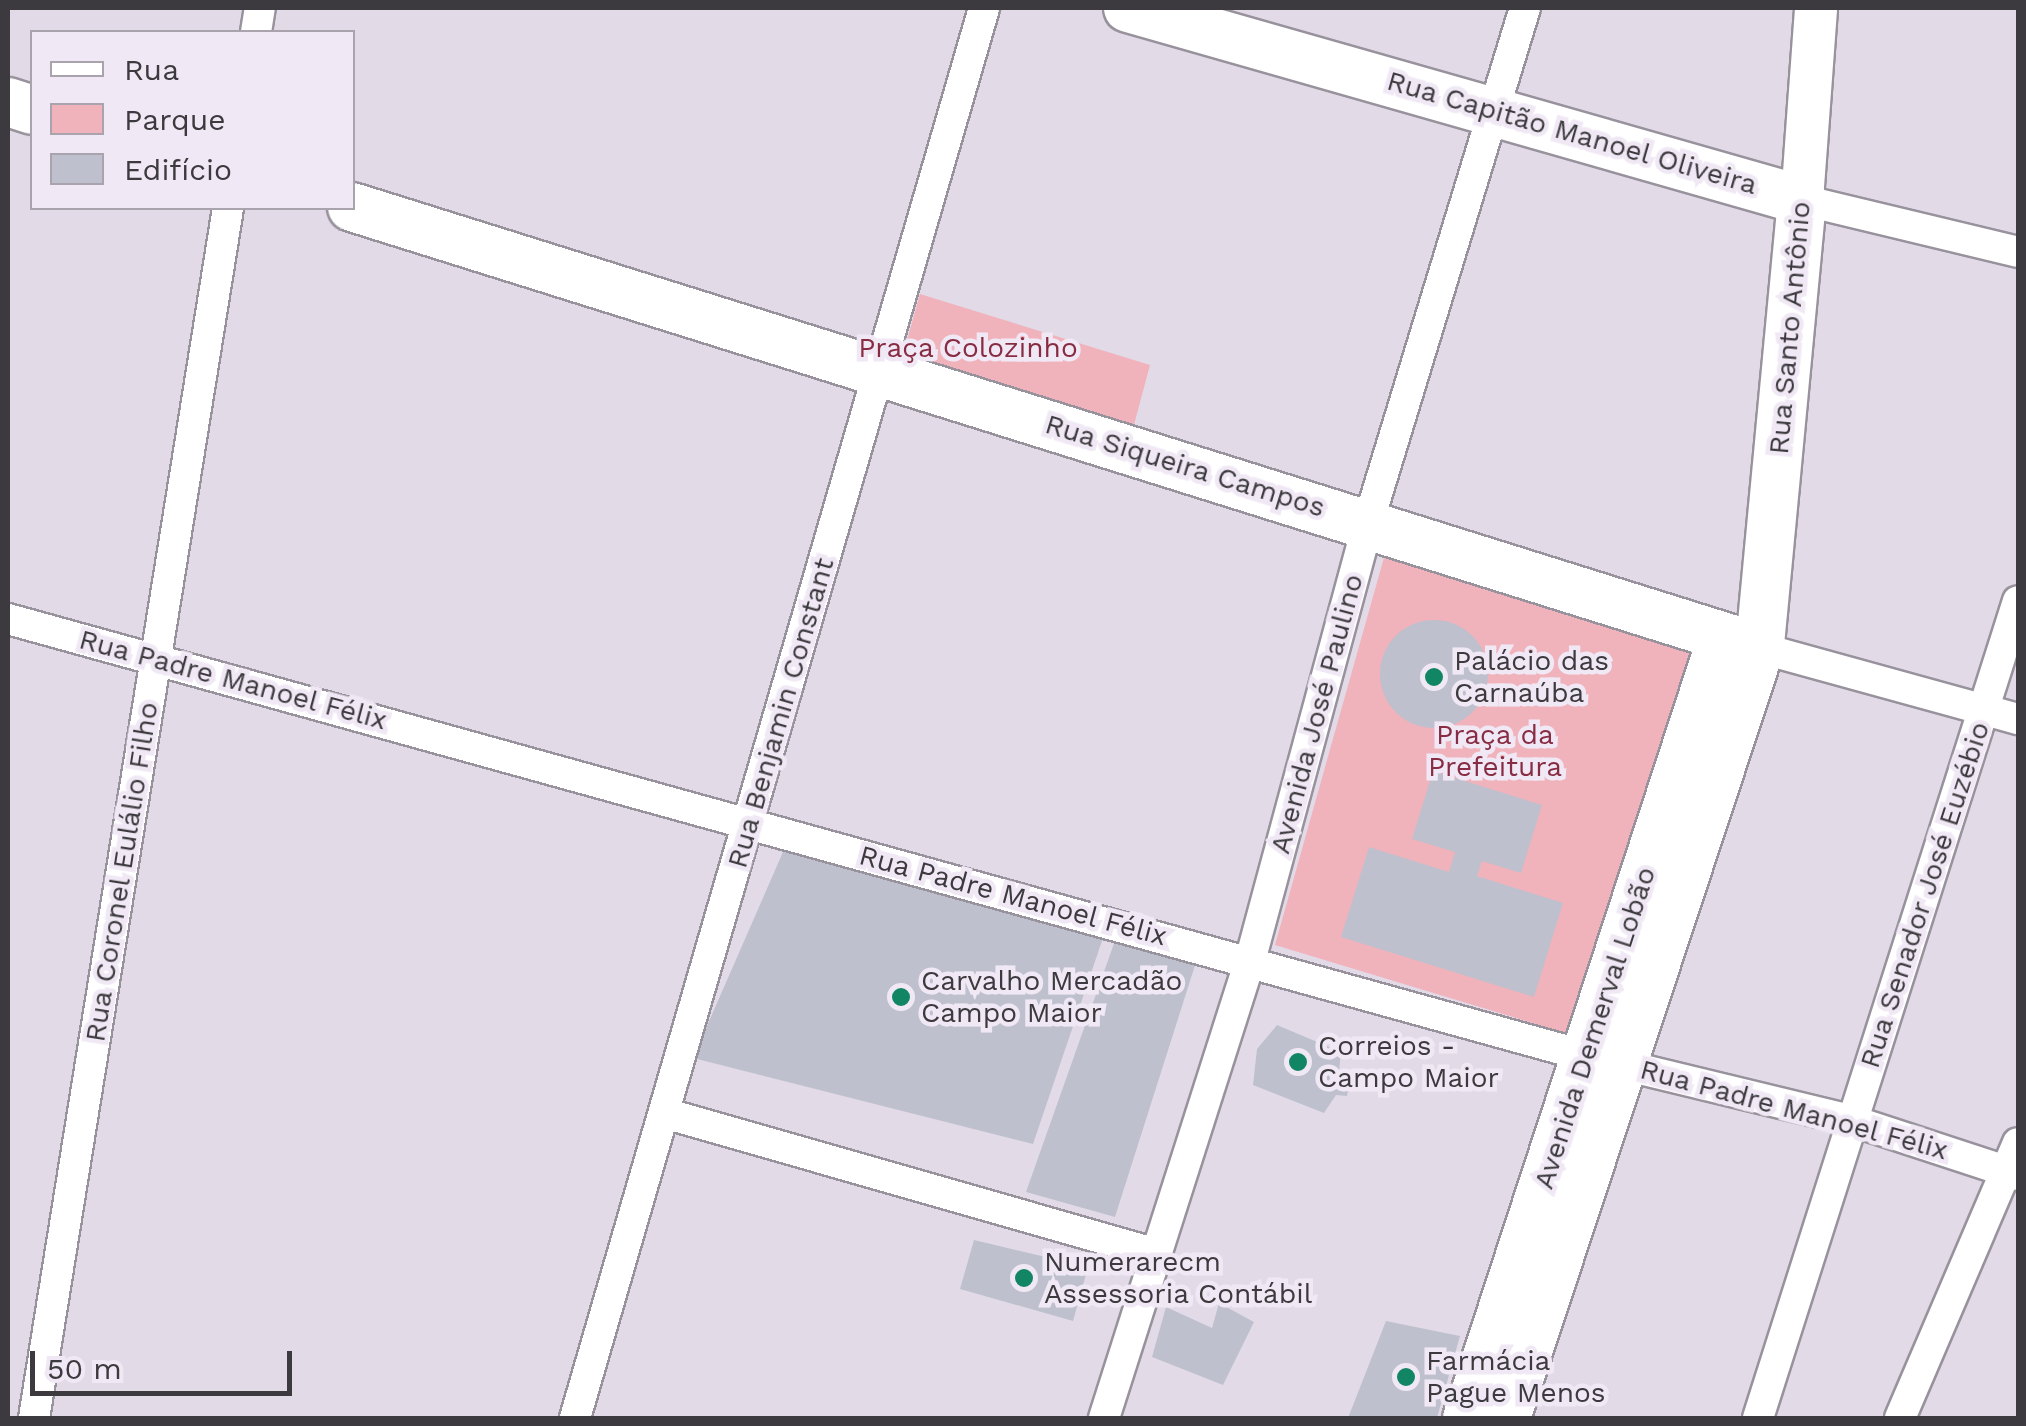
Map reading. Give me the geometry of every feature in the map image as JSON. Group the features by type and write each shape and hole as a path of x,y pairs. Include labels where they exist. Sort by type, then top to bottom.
{"main road":[{"name":"Rua Capitão Manoel Oliveira","path":"1128,8 1802,200"},
{"name":"Rua Santo Antônio","path":"1741,643 1802,200 1816,8"},
{"name":"Rua Siqueira Campos","path":"355,208 1741,643"},
{"name":"Avenida Demerval Lobão","path":"1506,1418 1605,1060 1741,643"},
{"name":"Avenida Demerval Lobão","path":"1467,1418 1605,1060"}],"street":[{"name":"Rua Benjamin Constant","path":"575,1418 984,8"},
{"name":"Avenida José Paulino","path":"1104,1418 1250,961 1368,523 1524,8"},
{"name":"Rua Capitão Manoel Oliveira","path":"1802,200 2018,252"},
{"name":"Rua Coronel Eulálio Filho","path":"34,1418 228,210"},
{"name":"Rua Senador José Euzébio","path":"1758,1418 1850,1120 1987,708 2018,600"},
{"name":"Rua Padre Manoel Félix","path":"8,619 1605,1060 1850,1120 2012,1173"},
{"name":"Rua Siqueira Campos","path":"1741,643 2018,719"},
{"path":"664,1112 1156,1254"},
{"path":"1900,1418 2012,1173 2018,1143"}],"green space":[{"name":"Praça Colozinho","path":"920,294 1150,365 1131,436 900,365"},
{"name":"Praça da Prefeitura","path":"1387,547 1697,646 1569,1034 1275,945"}],"building":[{"name":"Palácio das Carnaúba","path":"1434,620 1455,624 1472,636 1484,653 1488,674 1484,695 1472,712 1455,724 1434,728 1413,724 1396,712 1384,695 1380,674 1384,653 1396,636 1413,624"},
{"path":"1433,771 1542,805 1521,873 1482,861 1477,876 1563,903 1534,997 1341,937 1369,847 1449,872 1455,852 1412,839"},
{"name":"Carvalho Mercadão Campo Maior","path":"786,845 1104,935 1033,1144 693,1058"},
{"path":"1117,935 1197,959 1115,1217 1026,1192"},
{"name":"Correios - Campo Maior","path":"1277,1025 1341,1052 1339,1072 1350,1078 1347,1096 1336,1095 1324,1113 1253,1085 1257,1049"},
{"name":"Numerarecm Assessoria Contábil","path":"974,1240 1088,1267 1073,1321 960,1289"},
{"path":"1219,1303 1254,1322 1223,1385 1152,1357 1166,1307 1212,1328"},
{"name":"Farmácia Pague Menos","path":"1386,1321 1460,1336 1437,1418 1348,1418"}],"place":[{"name":"Palácio das Carnaúba","path":"1434,677"},
{"name":"Carvalho Mercadão Campo Maior","path":"901,997"},
{"name":"Correios - Campo Maior","path":"1298,1062"},
{"name":"Numerarecm Assessoria Contábil","path":"1024,1278"},
{"name":"Farmácia Pague Menos","path":"1406,1377"}]}
